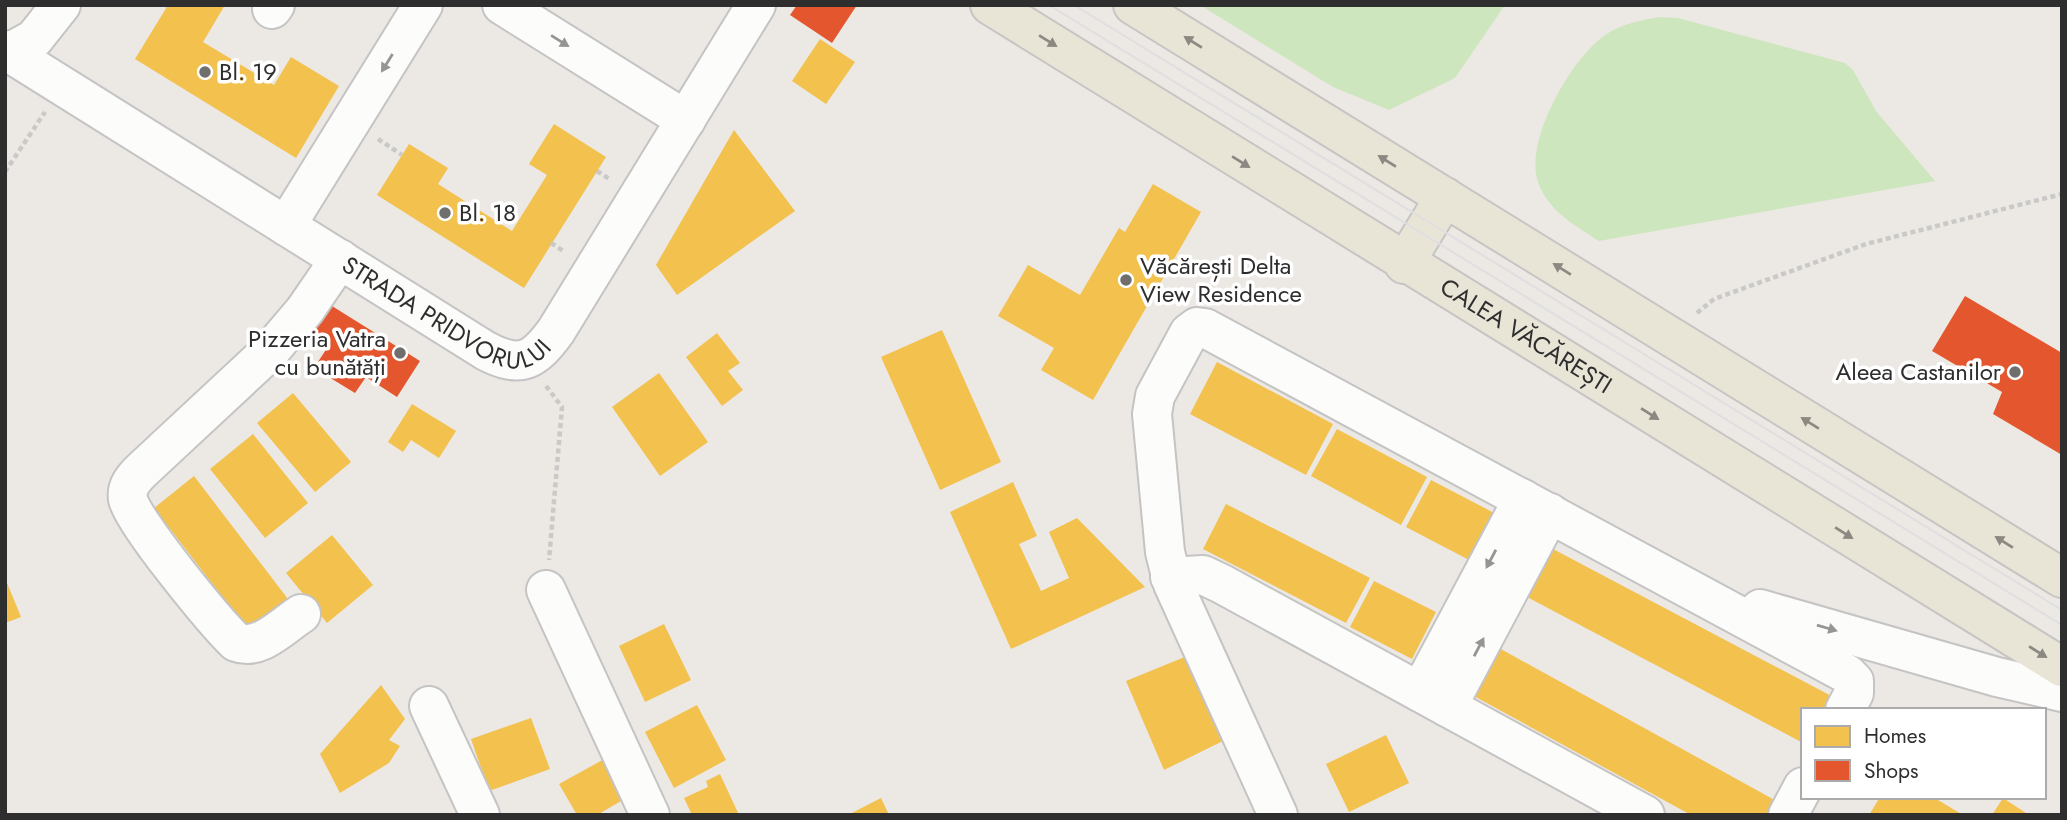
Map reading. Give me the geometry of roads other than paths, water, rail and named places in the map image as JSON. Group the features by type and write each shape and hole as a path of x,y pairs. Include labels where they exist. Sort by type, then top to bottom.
{"main road":[{"name":"CALEA VĂCĂREȘTI","path":"990,5 1404,264 2062,667"},
{"path":"1133,5 2062,578"},
{"path":"1404,264 1445,197"}],"street":[{"path":"7,53 34,39 61,5"},
{"path":"286,226 423,5"},
{"path":"502,5 686,120"},
{"name":"STRADA PRIDVORULUI","path":"7,53 486,351 508,360 526,360 536,354 556,331 756,5"},
{"path":"301,614 258,643 248,647 236,642 132,512 128,497 131,482 141,471 241,380 290,328 340,259"},
{"path":"1278,815 1170,577 1165,552 1152,414 1155,396 1189,333 1196,327 1205,328 1847,674 1849,695"},
{"path":"1434,700 1536,506"},
{"path":"1170,577 1203,575 1646,815"},
{"path":"1691,589 1997,677 2062,692"},
{"path":"546,590 650,815"},
{"path":"429,706 480,815"},
{"path":"1788,815 1801,791"}],"tram line":[{"path":"1049,5 2062,625"},
{"path":"1074,5 2062,610"}],"place":[{"name":"Bl. 19","path":"205,72"},
{"name":"Bl. 18","path":"445,213"},
{"name":"Văcărești Delta View Residence","path":"1126,280"},
{"name":"Pizzeria Vatra cu bunătăți","path":"400,353"},
{"name":"Aleea Castanilor","path":"2015,372"}]}
